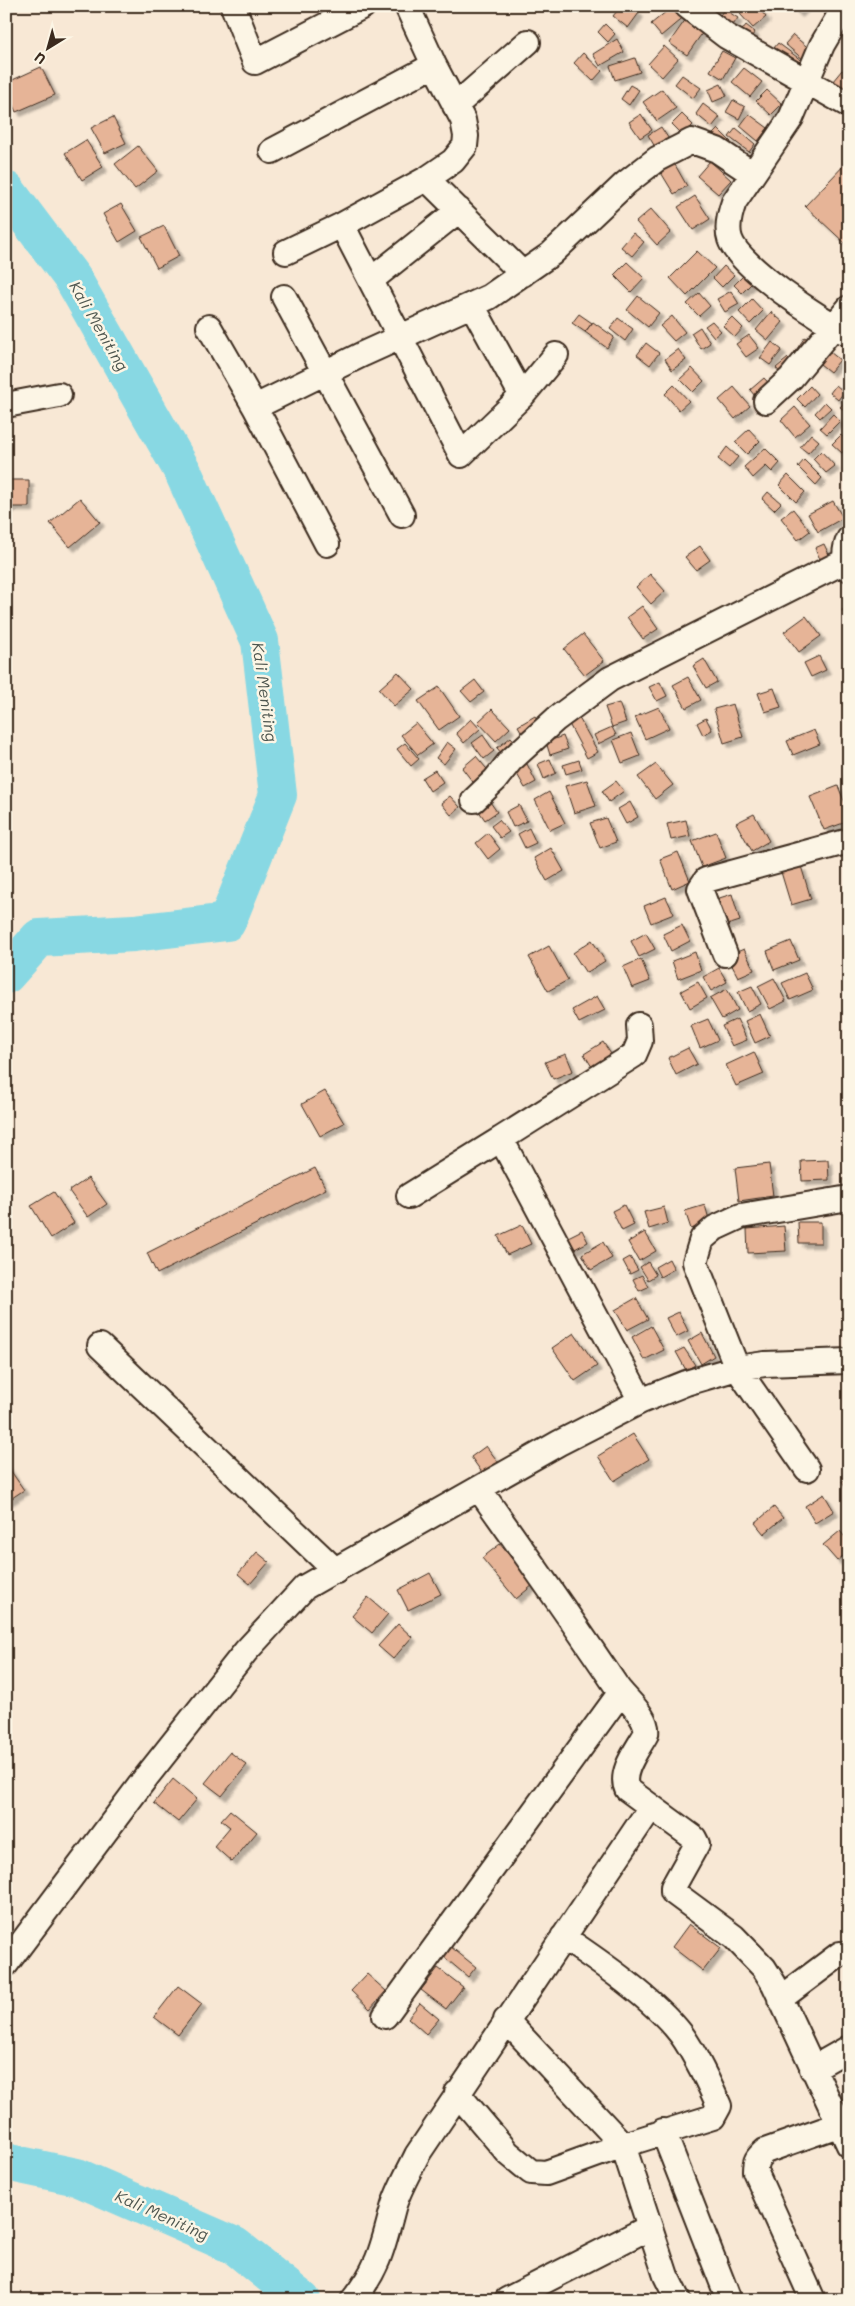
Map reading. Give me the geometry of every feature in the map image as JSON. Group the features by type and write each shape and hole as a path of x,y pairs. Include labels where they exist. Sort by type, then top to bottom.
{"street":[{"path":"233,6 255,62 331,13 363,6"},
{"path":"286,252 342,225 428,178 453,161 465,146 466,136 463,120 407,6"},
{"path":"687,6 726,36 849,105"},
{"path":"841,330 773,285 739,255 730,240 728,231 731,210 791,118 822,45 845,6"},
{"path":"455,106 528,42"},
{"path":"272,150 434,64"},
{"path":"255,407 400,337 489,297 551,254 626,183 657,159 692,141 717,150 753,174"},
{"path":"428,178 523,274"},
{"path":"371,280 459,210"},
{"path":"342,225 461,455 522,396 556,355"},
{"path":"284,297 402,515"},
{"path":"472,305 522,396"},
{"path":"766,400 841,330 849,308"},
{"path":"209,327 255,407 327,544"},
{"path":"6,405 59,395"},
{"path":"474,800 495,780 510,761 556,719 610,678 847,556"},
{"path":"725,954 700,888 706,880 849,841"},
{"path":"409,1196 634,1055 640,1041 639,1025"},
{"path":"501,1138 641,1402"},
{"path":"807,1469 737,1368 695,1262 702,1239 715,1228 741,1216 849,1198"},
{"path":"100,1346 336,1571"},
{"path":"6,1964 147,1776 246,1651 305,1587 559,1443 686,1382 737,1368 765,1364 849,1361"},
{"path":"479,1489 647,1727 624,1782 627,1789 697,1842 697,1847 674,1886 673,1892 734,1937 764,1968 843,2135 765,2151 757,2158 754,2164 754,2171 813,2300"},
{"path":"384,2016 621,1692"},
{"path":"354,2300 370,2279 388,2234 394,2207 417,2154 651,1807"},
{"path":"457,2093 518,2164 531,2172 546,2173 663,2131 714,2116 719,2109 716,2098 682,2035 650,2004 592,1957 563,1937"},
{"path":"780,1999 840,1954"},
{"path":"506,2020 623,2145 666,2276 678,2300"},
{"path":"812,2069 849,2048"},
{"path":"663,2131 729,2300"},
{"path":"507,2300 650,2227"}],"building":[{"path":"621,6 629,6 639,13 628,28 613,16"},
{"path":"673,6 678,6 686,15 661,36 651,24"},
{"path":"748,6 757,6 766,17 753,28 740,14"},
{"path":"791,6 805,6 798,13"},
{"path":"724,9 738,18 729,31 715,23"},
{"path":"686,19 703,32 687,55 669,43"},
{"path":"605,24 615,34 608,42 598,32"},
{"path":"746,25 755,32 744,46 735,39"},
{"path":"793,35 812,51 804,60 785,44"},
{"path":"617,39 624,52 600,66 593,54"},
{"path":"778,43 801,60 792,73 768,55"},
{"path":"664,46 678,59 662,77 648,64"},
{"path":"722,51 735,58 723,79 710,71"},
{"path":"583,53 602,71 593,81 574,63"},
{"path":"635,58 640,72 615,80 610,66"},
{"path":"41,67 55,95 16,112 6,90 6,83"},
{"path":"744,68 762,82 750,97 732,82"},
{"path":"842,70 849,76 849,99 828,87"},
{"path":"682,75 701,88 693,98 675,84"},
{"path":"721,84 727,96 713,102 708,90"},
{"path":"630,85 639,90 629,105 621,99"},
{"path":"662,89 676,108 657,121 643,102"},
{"path":"767,90 782,104 771,115 756,101"},
{"path":"733,100 745,107 739,119 726,112"},
{"path":"703,104 720,117 712,127 696,114"},
{"path":"641,114 652,130 640,138 629,122"},
{"path":"682,114 693,125 683,135 672,124"},
{"path":"749,114 768,128 758,141 740,126"},
{"path":"113,117 126,143 105,153 91,128"},
{"path":"661,127 672,144 658,152 648,135"},
{"path":"736,128 755,144 749,152 729,137"},
{"path":"718,129 731,142 725,149 711,136"},
{"path":"86,140 103,167 82,180 65,153"},
{"path":"138,146 158,171 135,189 115,164"},
{"path":"849,160 849,247 805,206"},
{"path":"710,161 731,180 718,194 697,176"},
{"path":"674,163 687,186 674,194 660,171"},
{"path":"695,196 710,219 693,230 678,207"},
{"path":"121,204 137,231 119,242 103,214"},
{"path":"651,209 671,232 657,245 636,222"},
{"path":"164,226 179,256 157,268 141,237"},
{"path":"633,233 644,242 632,256 621,247"},
{"path":"697,251 715,268 687,296 670,278"},
{"path":"627,262 644,278 631,292 614,275"},
{"path":"724,266 734,275 722,287 713,278"},
{"path":"745,274 753,282 742,293 734,285"},
{"path":"731,291 739,304 725,312 717,299"},
{"path":"699,293 710,306 699,316 687,304"},
{"path":"638,296 659,313 648,327 627,310"},
{"path":"752,299 763,311 750,324 739,312"},
{"path":"771,312 783,322 768,340 756,330"},
{"path":"579,314 592,323 585,332 572,323"},
{"path":"672,316 685,332 674,341 660,326"},
{"path":"732,317 743,328 735,337 723,326"},
{"path":"618,318 633,329 625,341 610,329"},
{"path":"712,321 721,331 714,337 705,326"},
{"path":"593,322 614,337 607,348 585,332"},
{"path":"700,327 710,343 701,349 691,333"},
{"path":"749,335 759,348 746,357 736,344"},
{"path":"805,337 815,344 804,359 794,353"},
{"path":"772,342 782,350 770,365 760,358"},
{"path":"646,343 659,353 650,365 637,355"},
{"path":"825,348 840,360 830,372 815,360"},
{"path":"678,349 686,360 672,370 665,359"},
{"path":"788,358 798,369 785,379 776,368"},
{"path":"692,368 704,381 693,392 680,379"},
{"path":"764,378 774,389 760,402 750,390"},
{"path":"674,385 689,401 679,410 665,394"},
{"path":"836,385 844,392 838,400 830,393"},
{"path":"810,386 817,394 805,407 797,399"},
{"path":"734,387 750,406 735,419 719,400"},
{"path":"849,397 849,414 840,407"},
{"path":"825,402 831,408 820,418 815,413"},
{"path":"795,407 810,424 795,437 781,420"},
{"path":"833,414 840,421 827,434 820,428"},
{"path":"749,429 760,441 747,454 735,442"},
{"path":"811,434 819,441 808,453 800,447"},
{"path":"841,435 849,443 842,453 832,444"},
{"path":"727,447 738,457 729,468 718,459"},
{"path":"765,448 780,463 772,472 766,466 753,478 744,467"},
{"path":"821,451 835,466 826,473 813,459"},
{"path":"804,460 822,478 816,485 798,467"},
{"path":"788,475 805,492 796,502 779,485"},
{"path":"7,480 29,480 29,507 7,507"},
{"path":"768,492 781,503 774,510 762,499"},
{"path":"80,498 100,522 70,547 50,523"},
{"path":"833,501 843,518 818,532 808,514"},
{"path":"793,509 810,531 798,540 781,518"},
{"path":"824,544 832,561 823,566 815,548"},
{"path":"700,546 710,560 696,570 685,557"},
{"path":"650,574 665,591 651,604 636,587"},
{"path":"642,606 658,629 643,639 627,617"},
{"path":"849,606 849,619 842,610"},
{"path":"806,616 821,636 799,652 784,632"},
{"path":"583,634 604,661 585,675 564,649"},
{"path":"819,656 826,670 811,677 804,663"},
{"path":"704,659 717,682 706,688 693,666"},
{"path":"398,672 414,689 394,706 379,689"},
{"path":"688,677 701,700 686,708 673,685"},
{"path":"475,680 484,692 471,702 461,691"},
{"path":"660,682 667,696 657,701 649,687"},
{"path":"439,687 459,716 439,730 418,701"},
{"path":"774,688 781,707 765,712 758,693"},
{"path":"619,703 626,722 612,727 605,707"},
{"path":"733,704 743,737 724,743 714,709"},
{"path":"659,707 669,728 645,739 635,717"},
{"path":"492,709 510,728 496,741 478,722"},
{"path":"535,716 542,727 525,738 518,726"},
{"path":"579,718 598,752 587,758 569,724"},
{"path":"706,718 712,730 703,735 697,723"},
{"path":"471,719 480,729 464,743 456,733"},
{"path":"416,723 433,744 418,755 401,735"},
{"path":"612,727 616,735 598,744 594,735"},
{"path":"814,730 820,744 793,755 787,741"},
{"path":"631,733 640,756 622,763 613,740"},
{"path":"483,735 494,751 484,759 472,743"},
{"path":"563,736 568,749 550,755 546,742"},
{"path":"511,737 521,749 507,760 497,748"},
{"path":"447,742 456,749 444,764 436,758"},
{"path":"405,743 419,759 411,766 397,749"},
{"path":"476,756 491,774 476,786 462,768"},
{"path":"550,759 556,773 544,779 538,764"},
{"path":"525,760 536,782 525,788 513,767"},
{"path":"579,760 582,769 566,774 563,765"},
{"path":"656,764 673,785 655,799 638,777"},
{"path":"435,770 443,782 430,791 422,778"},
{"path":"587,780 596,806 574,813 565,786"},
{"path":"616,781 624,791 609,802 602,791"},
{"path":"838,786 849,813 849,821 824,830 810,797"},
{"path":"549,792 565,823 550,830 535,800"},
{"path":"450,796 460,807 451,815 441,803"},
{"path":"486,796 497,812 485,820 474,804"},
{"path":"630,802 638,817 626,824 618,809"},
{"path":"519,805 527,821 513,827 506,812"},
{"path":"754,814 769,841 752,851 736,823"},
{"path":"606,818 616,842 600,848 590,823"},
{"path":"499,820 509,832 500,838 491,826"},
{"path":"686,820 690,836 671,840 667,824"},
{"path":"529,828 536,843 525,848 518,834"},
{"path":"716,832 726,858 702,867 692,841"},
{"path":"488,833 500,849 488,859 476,843"},
{"path":"551,848 564,871 547,881 534,858"},
{"path":"678,852 690,881 672,889 660,859"},
{"path":"801,866 811,899 791,905 781,872"},
{"path":"732,894 740,921 721,927 713,900"},
{"path":"666,897 674,914 651,923 644,906"},
{"path":"682,925 690,941 671,951 663,934"},
{"path":"646,933 655,949 639,957 631,941"},
{"path":"592,940 605,961 586,973 573,953"},
{"path":"791,941 799,960 774,970 767,951"},
{"path":"549,946 568,980 548,991 529,957"},
{"path":"744,949 754,970 738,977 727,956"},
{"path":"695,952 701,970 678,979 672,961"},
{"path":"641,959 650,981 632,988 623,967"},
{"path":"719,968 727,982 711,991 703,977"},
{"path":"805,973 813,990 790,1000 782,983"},
{"path":"774,978 786,1001 770,1009 758,986"},
{"path":"698,982 707,998 690,1008 681,991"},
{"path":"752,986 761,1004 747,1011 738,992"},
{"path":"727,989 738,1010 722,1019 710,998"},
{"path":"597,996 605,1010 579,1023 572,1010"},
{"path":"760,1014 770,1036 755,1043 745,1021"},
{"path":"708,1019 718,1040 700,1048 691,1026"},
{"path":"737,1019 747,1040 732,1046 722,1026"},
{"path":"603,1042 617,1063 597,1075 584,1054"},
{"path":"688,1048 697,1064 676,1075 668,1058"},
{"path":"754,1052 764,1074 736,1086 726,1065"},
{"path":"566,1054 573,1071 553,1079 545,1062"},
{"path":"325,1091 344,1123 320,1136 302,1104"},
{"path":"846,1152 849,1152 849,1181 845,1181"},
{"path":"828,1160 829,1180 802,1181 801,1161"},
{"path":"769,1164 773,1196 739,1201 735,1168"},
{"path":"315,1168 326,1189 157,1274 147,1253"},
{"path":"88,1178 107,1204 88,1217 69,1191"},
{"path":"54,1192 74,1223 51,1238 31,1206"},
{"path":"624,1205 634,1225 622,1231 612,1211"},
{"path":"705,1205 710,1223 691,1229 685,1211"},
{"path":"664,1207 668,1223 649,1229 644,1212"},
{"path":"846,1219 849,1219 849,1245 845,1245"},
{"path":"798,1222 821,1222 821,1243 799,1243"},
{"path":"522,1225 531,1244 507,1255 498,1236"},
{"path":"784,1226 786,1251 748,1253 747,1229"},
{"path":"582,1230 588,1242 571,1251 564,1239"},
{"path":"645,1232 656,1251 639,1261 628,1242"},
{"path":"603,1242 612,1258 591,1270 582,1254"},
{"path":"630,1257 638,1270 630,1274 623,1261"},
{"path":"669,1259 674,1269 660,1277 655,1267"},
{"path":"648,1262 656,1275 648,1280 640,1267"},
{"path":"642,1275 648,1287 639,1291 633,1279"},
{"path":"636,1298 648,1319 627,1330 615,1310"},
{"path":"679,1312 688,1331 676,1337 666,1318"},
{"path":"651,1326 664,1350 644,1360 632,1337"},
{"path":"574,1333 597,1366 575,1381 552,1348"},
{"path":"702,1333 714,1356 701,1364 688,1341"},
{"path":"684,1348 695,1365 686,1370 676,1352"},
{"path":"633,1434 649,1459 614,1481 598,1456"},
{"path":"486,1446 499,1463 483,1474 471,1457"},
{"path":"6,1464 24,1490 6,1502"},
{"path":"849,1478 849,1491 847,1492 842,1481"},
{"path":"824,1494 834,1511 815,1523 805,1506"},
{"path":"774,1507 783,1518 764,1534 755,1523"},
{"path":"840,1531 849,1542 849,1551 837,1561 823,1545"},
{"path":"500,1544 533,1585 516,1599 482,1558"},
{"path":"257,1552 269,1562 250,1584 238,1574"},
{"path":"430,1573 441,1594 408,1610 398,1590"},
{"path":"368,1597 388,1614 372,1633 352,1616"},
{"path":"398,1624 412,1637 393,1659 378,1646"},
{"path":"230,1752 247,1765 222,1796 205,1783"},
{"path":"173,1779 197,1799 178,1822 154,1803"},
{"path":"230,1810 257,1832 232,1862 214,1846 230,1827 221,1820"},
{"path":"689,1924 721,1948 703,1971 672,1947"},
{"path":"451,1947 476,1967 468,1977 443,1956"},
{"path":"438,1968 463,1987 446,2009 421,1990"},
{"path":"367,1974 386,1991 370,2009 351,1991"},
{"path":"178,1986 202,2004 178,2035 154,2017"},
{"path":"420,2003 439,2019 426,2034 408,2018"}],"waterway":[{"name":"Kali Meniting","path":"6,190 73,279 183,472 260,641 278,795 227,922 134,933 39,938 6,975"},
{"name":"Kali Meniting","path":"6,2162 77,2177 235,2246 302,2300"}]}
